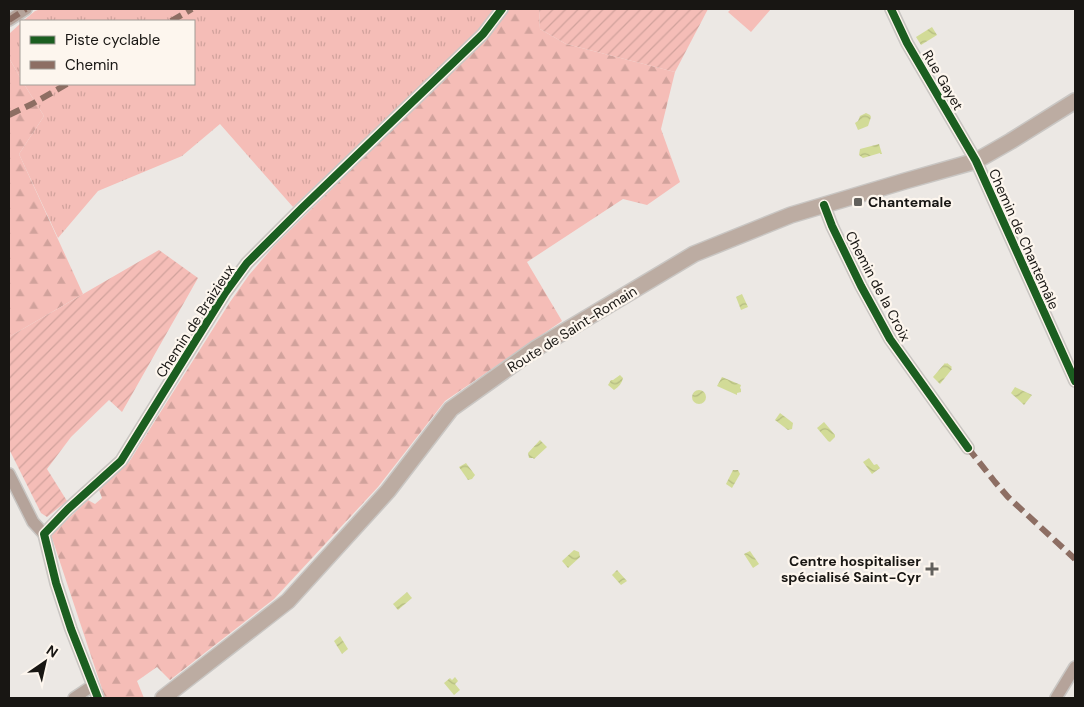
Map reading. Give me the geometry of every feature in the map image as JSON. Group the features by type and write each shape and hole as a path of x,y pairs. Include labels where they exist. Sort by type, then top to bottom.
{"main road":[{"name":"Route de Saint-Romain","path":"163,698 288,601 388,491 450,409 535,349 694,254 791,215 976,162 1075,102"}],"street":[{"path":"9,20 26,9"},
{"name":"Chemin de Braizieux","path":"44,534 120,461 225,293 247,263 483,34 502,9"},
{"name":"Rue Gayet","path":"891,9 906,43 976,162"},
{"name":"Chemin de Chantemâle","path":"976,162 1075,381"},
{"name":"Chemin de la Croix","path":"824,205 857,278 890,339 968,448"},
{"path":"9,474 33,522 44,534 71,629 98,698"},
{"path":"1056,698 1075,667"},
{"path":"74,698 92,686"}],"green space":[{"path":"41,9 497,9 479,30 293,207 220,124 182,156 98,191 58,238 19,154 44,116 25,85 195,85 195,20 24,20 35,11"},
{"path":"507,9 539,9 540,29 566,44 675,72 661,129 680,182 647,205 623,199 527,262 562,321 445,401 378,487 274,599 170,680 157,667 137,681 144,698 105,698 51,535 88,500 95,504 102,498 99,490 129,462 230,302 249,275 274,246 486,37"},
{"path":"539,9 708,9 675,72 566,44 540,29"},
{"path":"731,9 771,9 751,32 728,12"},
{"path":"20,24 20,77 9,58 9,34"},
{"path":"9,58 20,77 20,85 25,85 44,116 19,154 83,294 9,337"},
{"path":"159,250 198,278 122,412 109,400 71,437 47,469 67,501 47,517 41,513 9,449 9,337"}],"water":[{"path":"932,27 937,35 921,45 916,37"},
{"path":"866,113 871,117 868,126 858,130 855,123 860,116"},
{"path":"879,144 882,154 863,158 859,155 860,149"},
{"path":"742,294 748,307 741,310 736,297"},
{"path":"945,363 952,367 952,369 940,384 933,377"},
{"path":"620,375 623,378 622,382 614,390 608,385 611,380"},
{"path":"722,377 741,385 741,392 737,393 737,395 717,386"},
{"path":"1015,387 1032,395 1024,405 1011,393"},
{"path":"696,390 702,390 706,397 702,404 696,404 692,400 692,394"},
{"path":"780,413 793,423 792,429 788,430 775,420"},
{"path":"824,422 835,435 830,442 817,428"},
{"path":"540,440 547,447 534,459 529,458 528,453"},
{"path":"869,458 874,465 877,464 880,468 872,474 863,462"},
{"path":"466,463 475,475 472,479 468,480 459,467"},
{"path":"733,470 738,470 740,474 732,488 726,484"},
{"path":"574,550 579,552 580,557 568,568 562,561"},
{"path":"750,551 759,564 753,568 744,554"},
{"path":"617,570 627,581 621,585 612,575"},
{"path":"407,592 412,598 398,610 393,604"},
{"path":"340,636 348,649 342,654 334,641"},
{"path":"455,677 458,681 455,684 460,690 454,695 444,683 450,678 452,680"}],"marked path":[{"path":"9,20 26,9"},
{"path":"173,20 192,9"},
{"path":"9,115 65,85"},
{"path":"968,448 1008,497 1075,559"}],"cycle path":[{"path":"98,698 71,629 56,583 44,534 68,509 121,461 225,293 247,263 483,34 502,9"},
{"path":"891,9 907,43 976,161 1075,381"},
{"path":"824,205 861,286 890,339 968,448"}],"place":[{"name":"Chantemale","path":"858,202"},
{"name":"Centre hospitaliser spécialisé Saint-Cyr","path":"932,569"}]}
